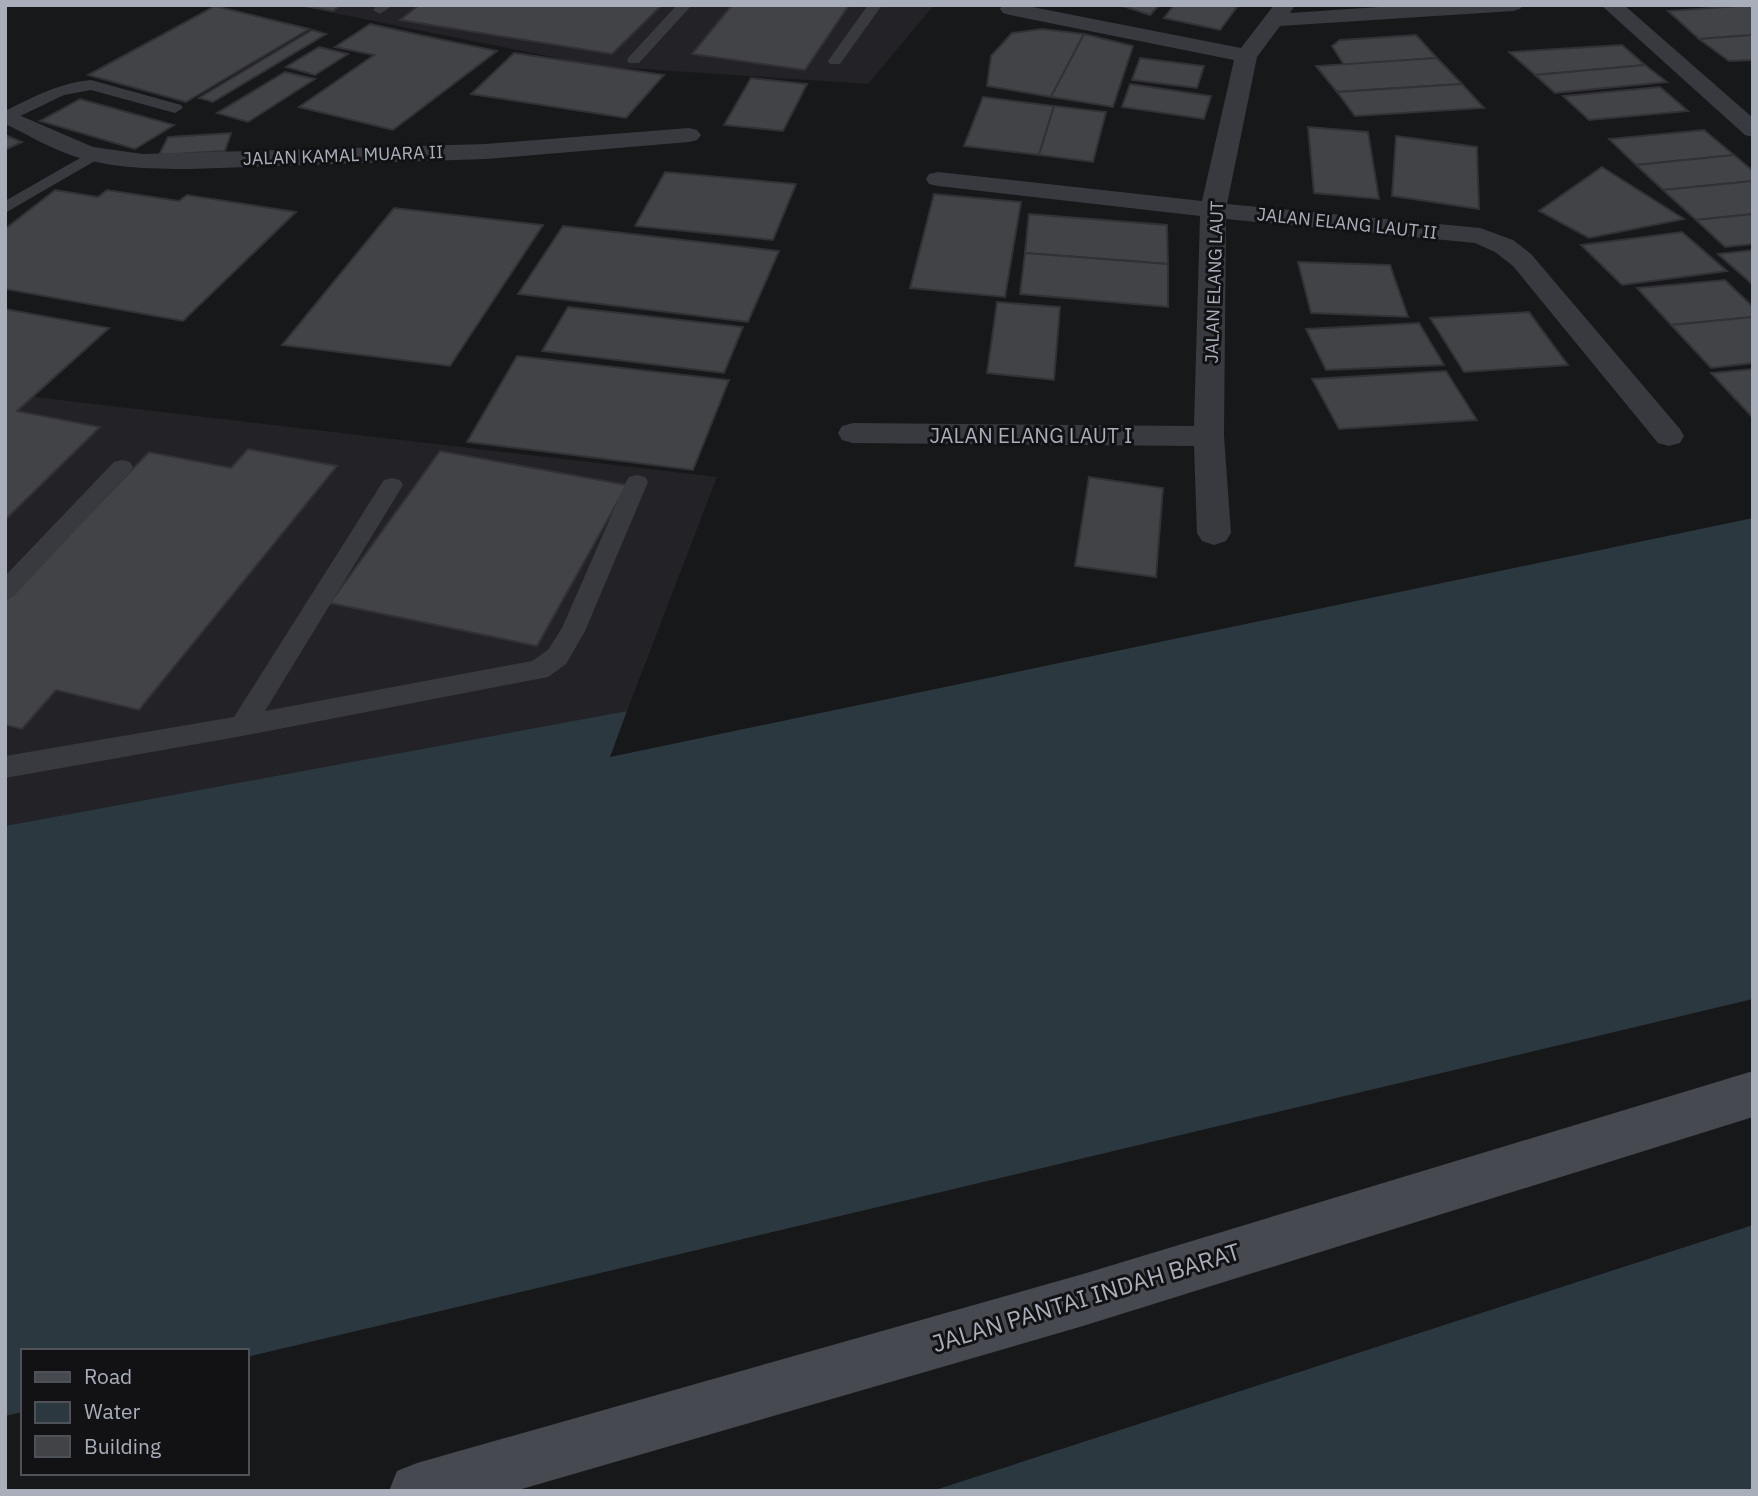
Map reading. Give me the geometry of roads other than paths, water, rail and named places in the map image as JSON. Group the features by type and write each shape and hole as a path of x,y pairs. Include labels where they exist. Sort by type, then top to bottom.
{"main road":[{"name":"JALAN PANTAI INDAH BARAT","path":"417,1491 1083,1300 1753,1094"}],"street":[{"path":"1278,13 1513,5"},
{"path":"1611,5 1753,130"},
{"path":"1010,9 1247,56"},
{"name":"JALAN ELANG LAUT","path":"1214,533 1209,436 1213,210 1247,56 1278,13"},
{"name":"JALAN KAMAL MUARA II","path":"6,116 56,142 94,155 145,161 361,156 598,146 689,135"},
{"name":"JALAN ELANG LAUT II","path":"937,178 1213,210 1480,236 1493,240 1522,260 1669,436"},
{"name":"JALAN ELANG LAUT I","path":"853,433 1209,436"}],"lane":[{"path":"634,60 685,5"},
{"path":"835,61 875,5"},
{"path":"6,116 54,93 91,85 175,108"},
{"path":"5,208 94,155"},
{"path":"5,591 122,467"},
{"path":"5,767 539,670 557,657 573,631 637,482"},
{"path":"242,726 392,485"}],"water":[{"path":"1753,518 1753,999 248,1357 248,1349 21,1349 21,1412 5,1416 5,826 627,711 610,757"},
{"path":"1753,1225 1753,1491 932,1491"}]}
